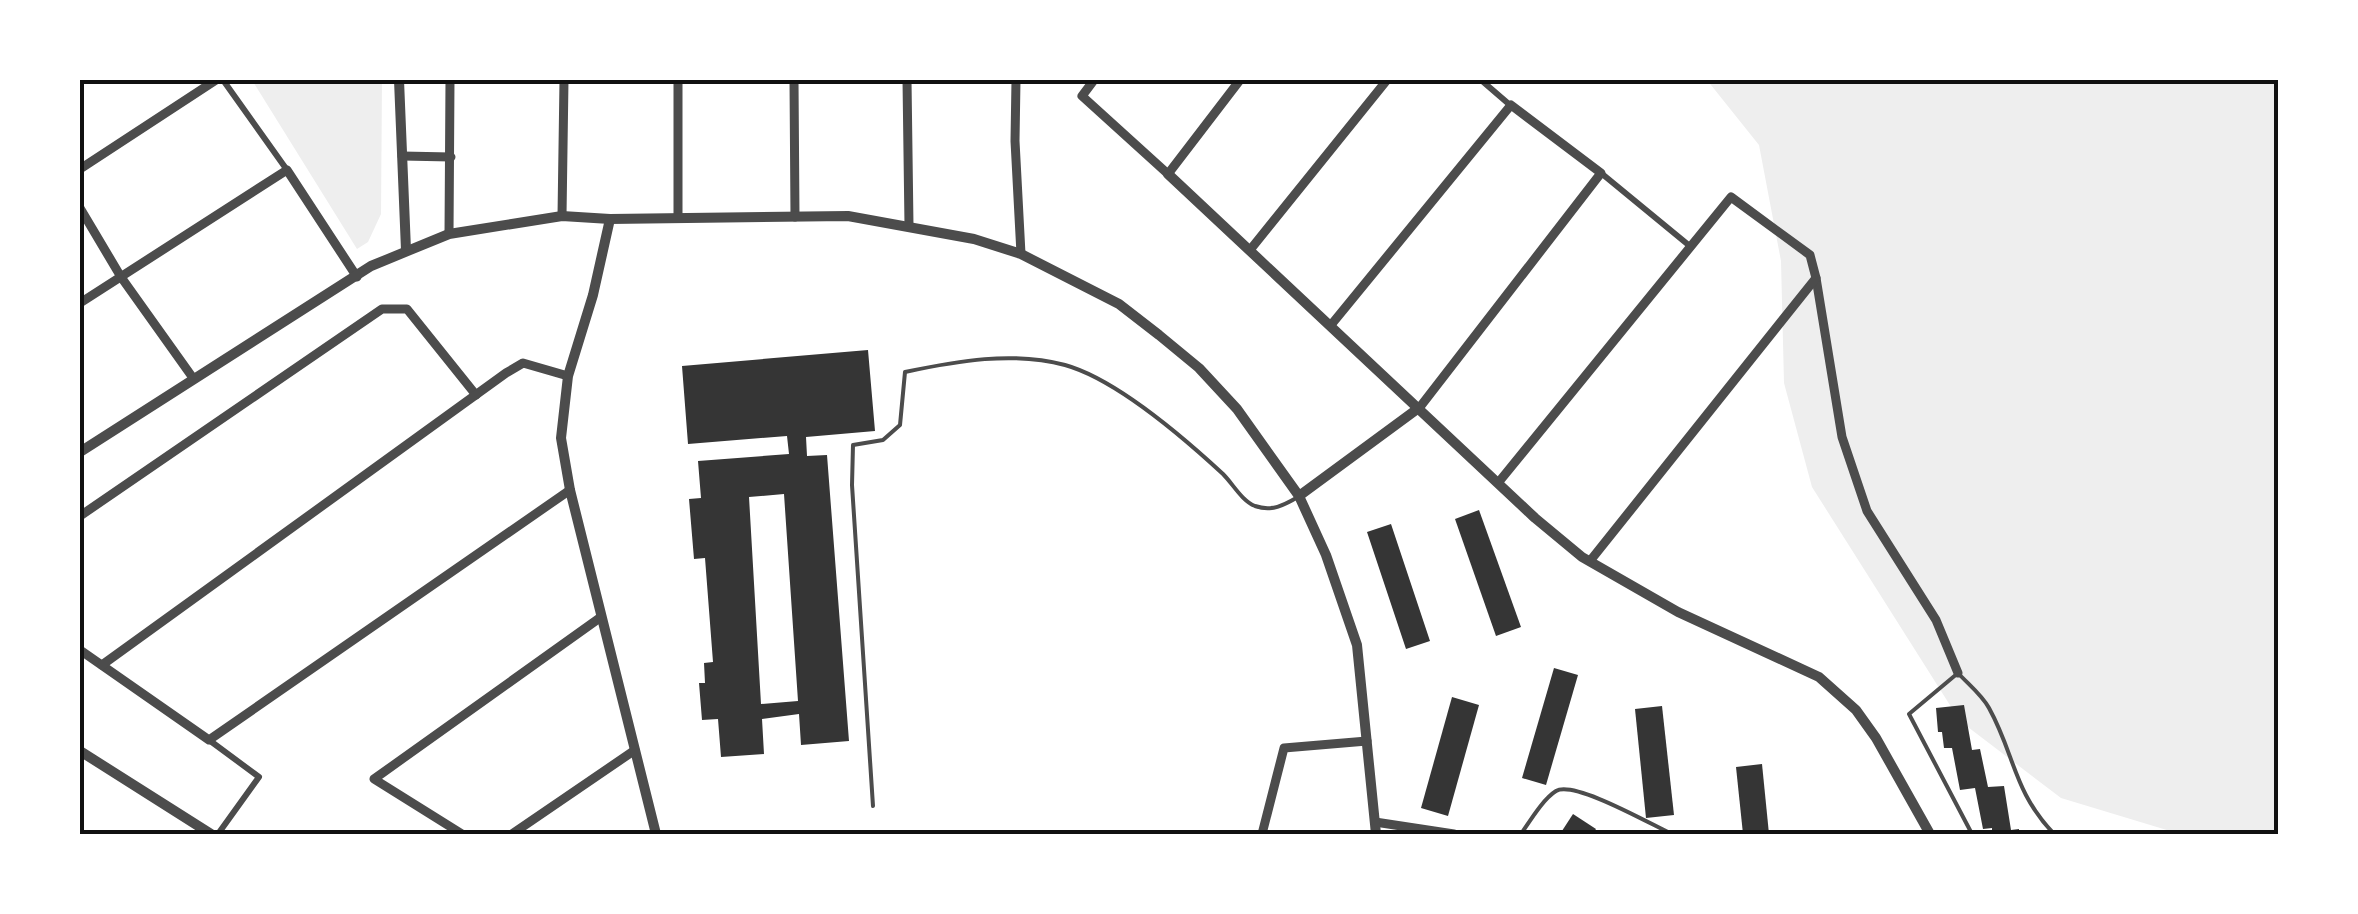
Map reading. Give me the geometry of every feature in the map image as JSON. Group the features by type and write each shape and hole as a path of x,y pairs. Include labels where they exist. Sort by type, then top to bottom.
{"street":[{"path":"80,169 219,80 287,170 357,277"},
{"path":"399,80 406,250"},
{"path":"449,234 450,80"},
{"path":"562,216 564,80"},
{"path":"678,80 678,218"},
{"path":"794,80 795,217"},
{"path":"907,80 909,226"},
{"path":"1016,80 1021,254"},
{"path":"1094,80 1082,96 1498,483 1590,562 1678,612 1820,677 1856,710 1876,738 1930,834"},
{"path":"1168,174 1240,80"},
{"path":"1250,250 1387,80"},
{"path":"1481,80 1690,247"},
{"path":"1331,325 1511,105"},
{"path":"402,156 451,157"},
{"path":"80,303 287,170"},
{"path":"1299,496 1420,407 1600,173"},
{"path":"1498,483 1731,197 1810,256 1842,437 1867,511 1936,620 1958,672"},
{"path":"80,208 121,277 193,378"},
{"path":"80,452 371,266 449,234 562,216 848,216 974,239 1021,254 1119,304 1199,368 1237,409 1299,496 1326,555 1358,645 1375,828 1454,834"},
{"path":"610,218 593,295 568,376 561,438 570,490 656,834"},
{"path":"1590,562 1816,278"},
{"path":"80,516 382,309 407,308 476,395"},
{"path":"102,665 523,363 568,376"},
{"path":"209,740 570,490"},
{"path":"462,834 374,779 601,617"},
{"path":"80,650 259,777 218,834"},
{"path":"1262,834 1284,748 1367,741"},
{"path":"512,834 635,750"},
{"path":"80,751 211,834"}],"lane":[{"path":"873,806 852,445 883,440 900,425 905,372 969,358 1030,360 1066,366 1121,392 1224,475 1250,504 1266,509 1280,507 1299,496"},
{"path":"1972,834 1909,714 1958,672 1988,705 2017,782 2034,812 2054,834"},
{"path":"1521,834 1555,792 1564,788 1582,792 1672,834"}],"shaded area":[{"path":"252,80 382,80 381,214 368,242 357,249"},
{"path":"1707,80 2278,80 2278,834 2180,834 2061,798 1960,721 1812,487 1784,383 1781,261 1759,145"}],"building":[{"path":"868,350 875,431 806,437 807,456 827,455 849,741 801,745 799,714 762,719 764,754 721,757 718,719 702,720 699,683 705,683 704,663 713,662 705,558 694,559 689,499 701,498 698,461 789,454 787,436 688,444 682,366","holes":["784,494 798,701 761,704 749,497"]},
{"path":"1479,510 1521,627 1496,636 1455,519"},
{"path":"1391,524 1430,641 1406,649 1367,532"},
{"path":"1554,668 1578,675 1546,785 1522,778"},
{"path":"1452,697 1479,705 1448,816 1421,808"},
{"path":"1964,705 1972,750 1980,749 1988,787 2004,786 2011,830 2019,829 2019,834 1992,834 1992,828 1983,829 1975,788 1960,790 1952,748 1944,748 1942,732 1938,732 1936,708"},
{"path":"1662,706 1674,815 1646,818 1635,709"},
{"path":"1762,764 1769,834 1743,834 1736,767"},
{"path":"1573,814 1596,829 1593,834 1560,834"}]}
